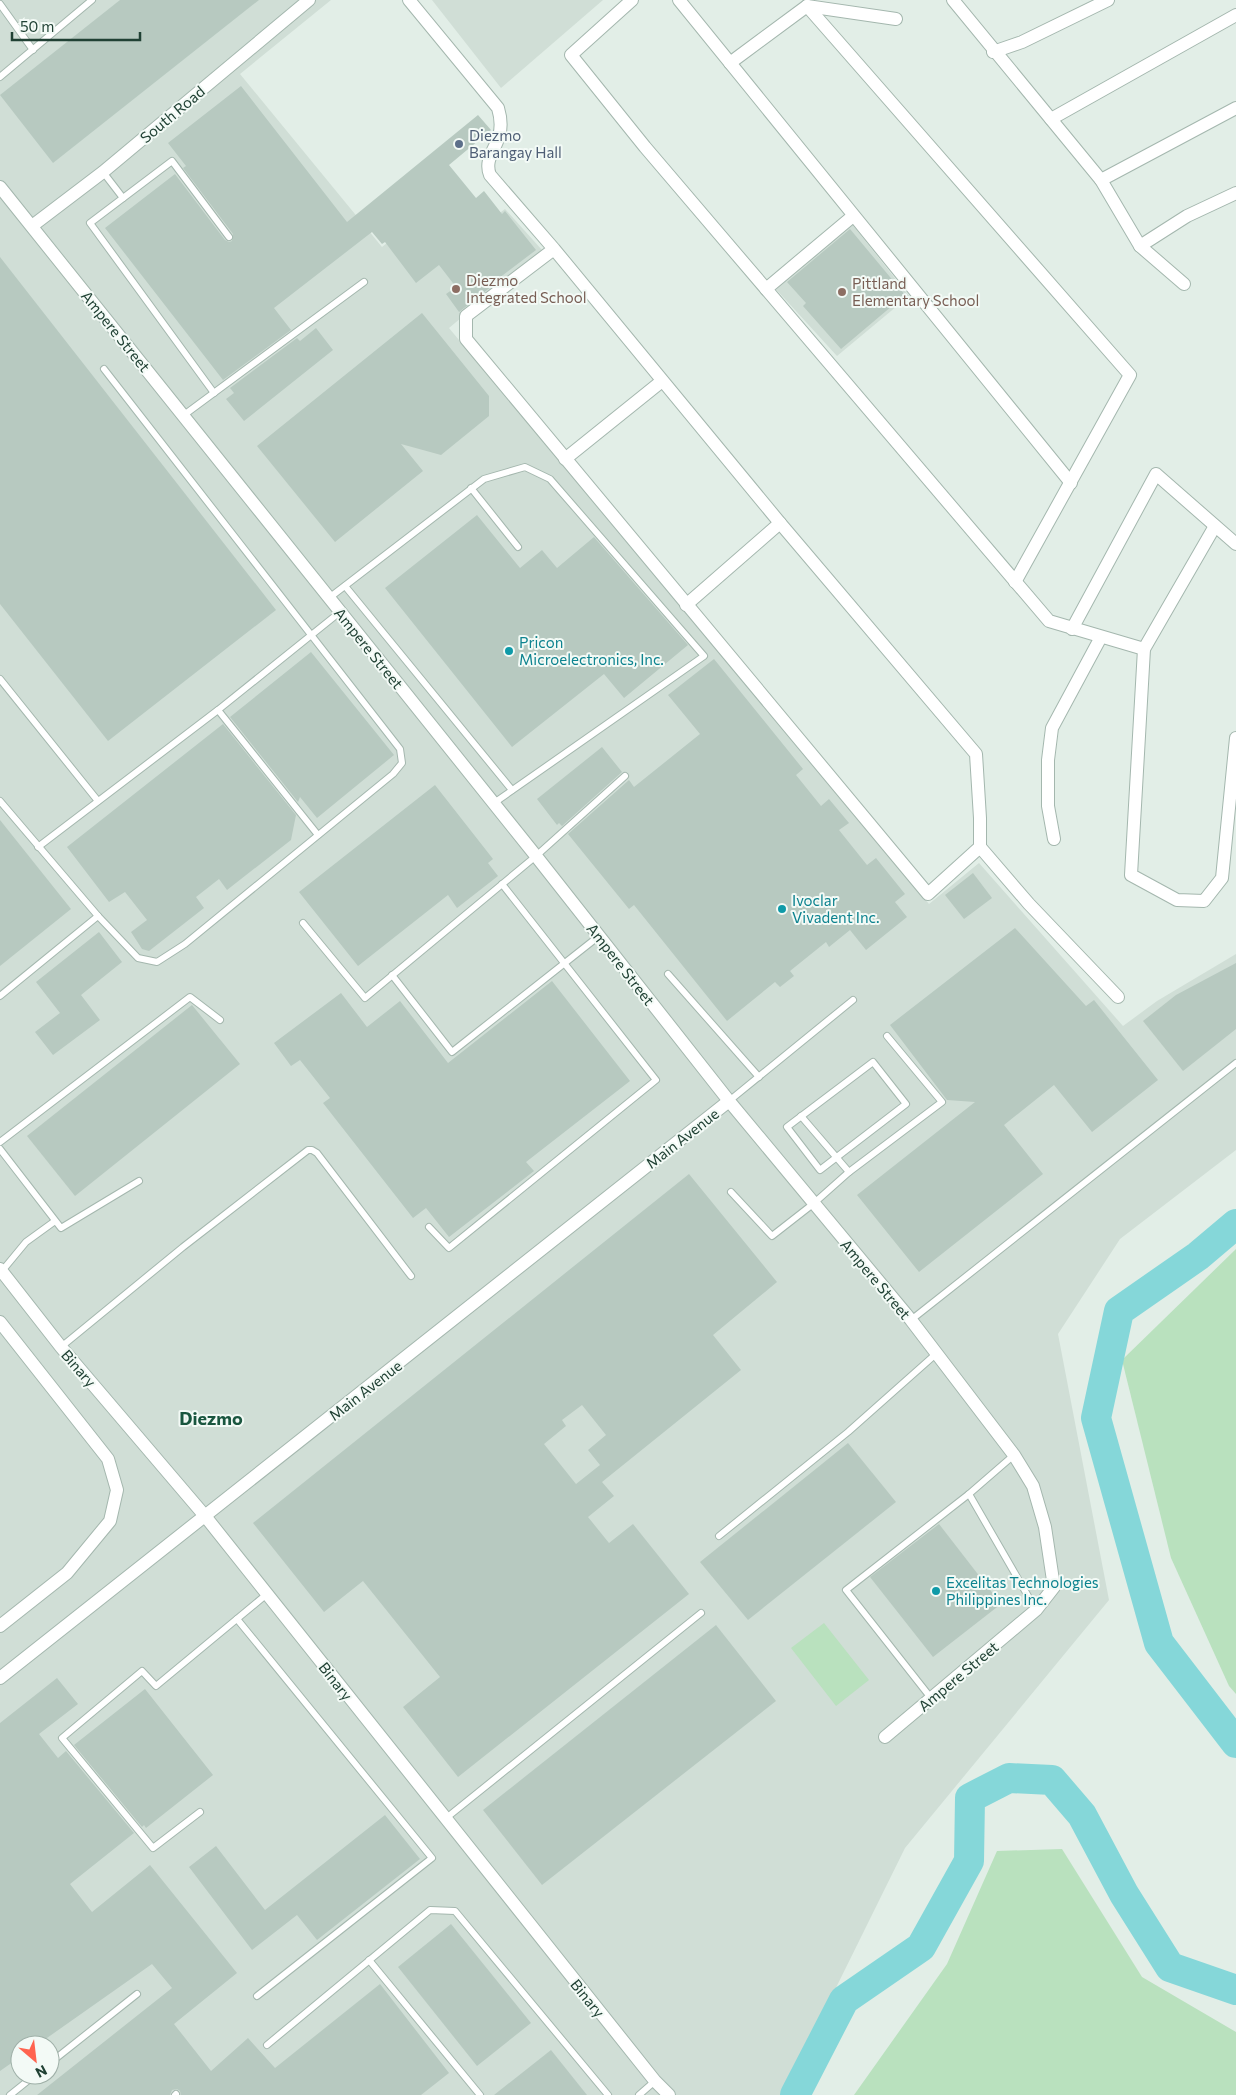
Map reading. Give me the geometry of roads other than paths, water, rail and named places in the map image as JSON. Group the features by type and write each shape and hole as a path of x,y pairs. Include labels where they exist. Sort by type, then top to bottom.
{"street":[{"name":"South Road","path":"32,226 103,172 309,0"},
{"path":"409,0 498,108 501,121 500,130 487,163 490,175 554,248 780,523 976,754 980,847 1029,904 1118,997"},
{"path":"632,0 571,55 645,148 1049,622 1144,649"},
{"path":"679,0 1071,483"},
{"path":"953,0 993,52 1051,119 1100,180 1140,246 1184,284"},
{"path":"993,52 1022,42 1108,0"},
{"path":"807,6 1130,375 1015,582"},
{"path":"730,63 807,6 896,20"},
{"path":"1051,119 1236,15"},
{"path":"1100,180 1236,108"},
{"name":"Ampere Street","path":"0,187 494,803 729,1101 911,1320 1014,1455 1034,1486 1044,1527 1054,1587 1036,1610 885,1738"},
{"path":"1140,246 1187,216 1236,193"},
{"path":"766,289 853,216"},
{"path":"554,248 466,316 466,339 928,894 980,847"},
{"path":"564,459 662,381"},
{"path":"1072,628 1156,474 1236,544"},
{"path":"686,604 780,523"},
{"path":"1215,526 1144,649 1131,875 1177,900 1204,901 1222,878 1236,738"},
{"path":"1054,839 1048,806 1048,760 1052,728 1101,637"},
{"name":"Main Avenue","path":"0,1678 729,1101"},
{"name":"Binary","path":"1,1270 61,1347 205,1516 655,2082 669,2095"},
{"path":"0,1322 108,1459 117,1490 110,1521 66,1574 0,1626"}],"lane":[{"path":"0,77 92,0"},
{"path":"0,4 33,50"},
{"path":"214,393 90,223 172,161 229,237"},
{"path":"103,172 123,198"},
{"path":"184,415 364,282"},
{"path":"0,800 98,916 138,958 157,962 185,944 393,774 402,763 400,749 310,636 104,368"},
{"path":"329,598 484,479 524,467 550,479 704,656 494,803"},
{"path":"471,488 518,547"},
{"path":"345,586 512,790"},
{"path":"38,847 218,710 340,612"},
{"path":"0,679 98,802"},
{"path":"218,710 318,835"},
{"path":"303,924 365,998 536,856 625,776"},
{"path":"428,1227 449,1248 656,1080 502,884"},
{"path":"0,996 98,916"},
{"path":"392,975 452,1052 599,936"},
{"path":"668,974 759,1077"},
{"path":"0,1142 190,997 220,1020"},
{"path":"729,1101 853,1000"},
{"path":"731,1192 772,1236 813,1204 849,1172 942,1102 887,1036"},
{"path":"873,1062 906,1104 837,1158 820,1170 787,1127 873,1062"},
{"path":"911,1320 1236,1063"},
{"path":"801,1116 849,1172"},
{"path":"0,1149 61,1228 139,1181"},
{"path":"61,1347 183,1247 308,1150 312,1150 317,1154 411,1276"},
{"path":"1,1270 26,1242 55,1221"},
{"path":"719,1536 848,1432 937,1353"},
{"path":"930,1698 846,1590 969,1494 1014,1455"},
{"path":"969,1494 1036,1610"},
{"path":"200,1812 153,1848 62,1738 142,1671 156,1686 267,1594"},
{"path":"445,1819 701,1613"},
{"path":"237,1619 432,1858 257,1996"},
{"path":"267,2045 430,1910 455,1911 608,2095"},
{"path":"369,1960 480,2095"},
{"path":"60,2055 137,1994"},
{"path":"639,2095 655,2082"},
{"path":"10,2095 22,2085"}],"waterway":[{"path":"1236,1224 1198,1256 1119,1311 1096,1418 1159,1643 1236,1743"},
{"path":"795,2095 844,2000 921,1947 969,1861 970,1798 1009,1778 1052,1780 1082,1815 1124,1894 1170,1967 1236,1990"}],"place":[{"name":"Diezmo Barangay Hall","path":"459,144"},
{"name":"Diezmo Integrated School","path":"456,289"},
{"name":"Pittland Elementary School","path":"842,292"},
{"name":"Pricon Microelectronics, Inc.","path":"509,651"},
{"name":"Ivoclar Vivadent Inc.","path":"782,909"},
{"name":"Excelitas Technologies Philippines Inc.","path":"936,1591"}],"district":[{"name":"Diezmo","path":"211,1418"}]}
